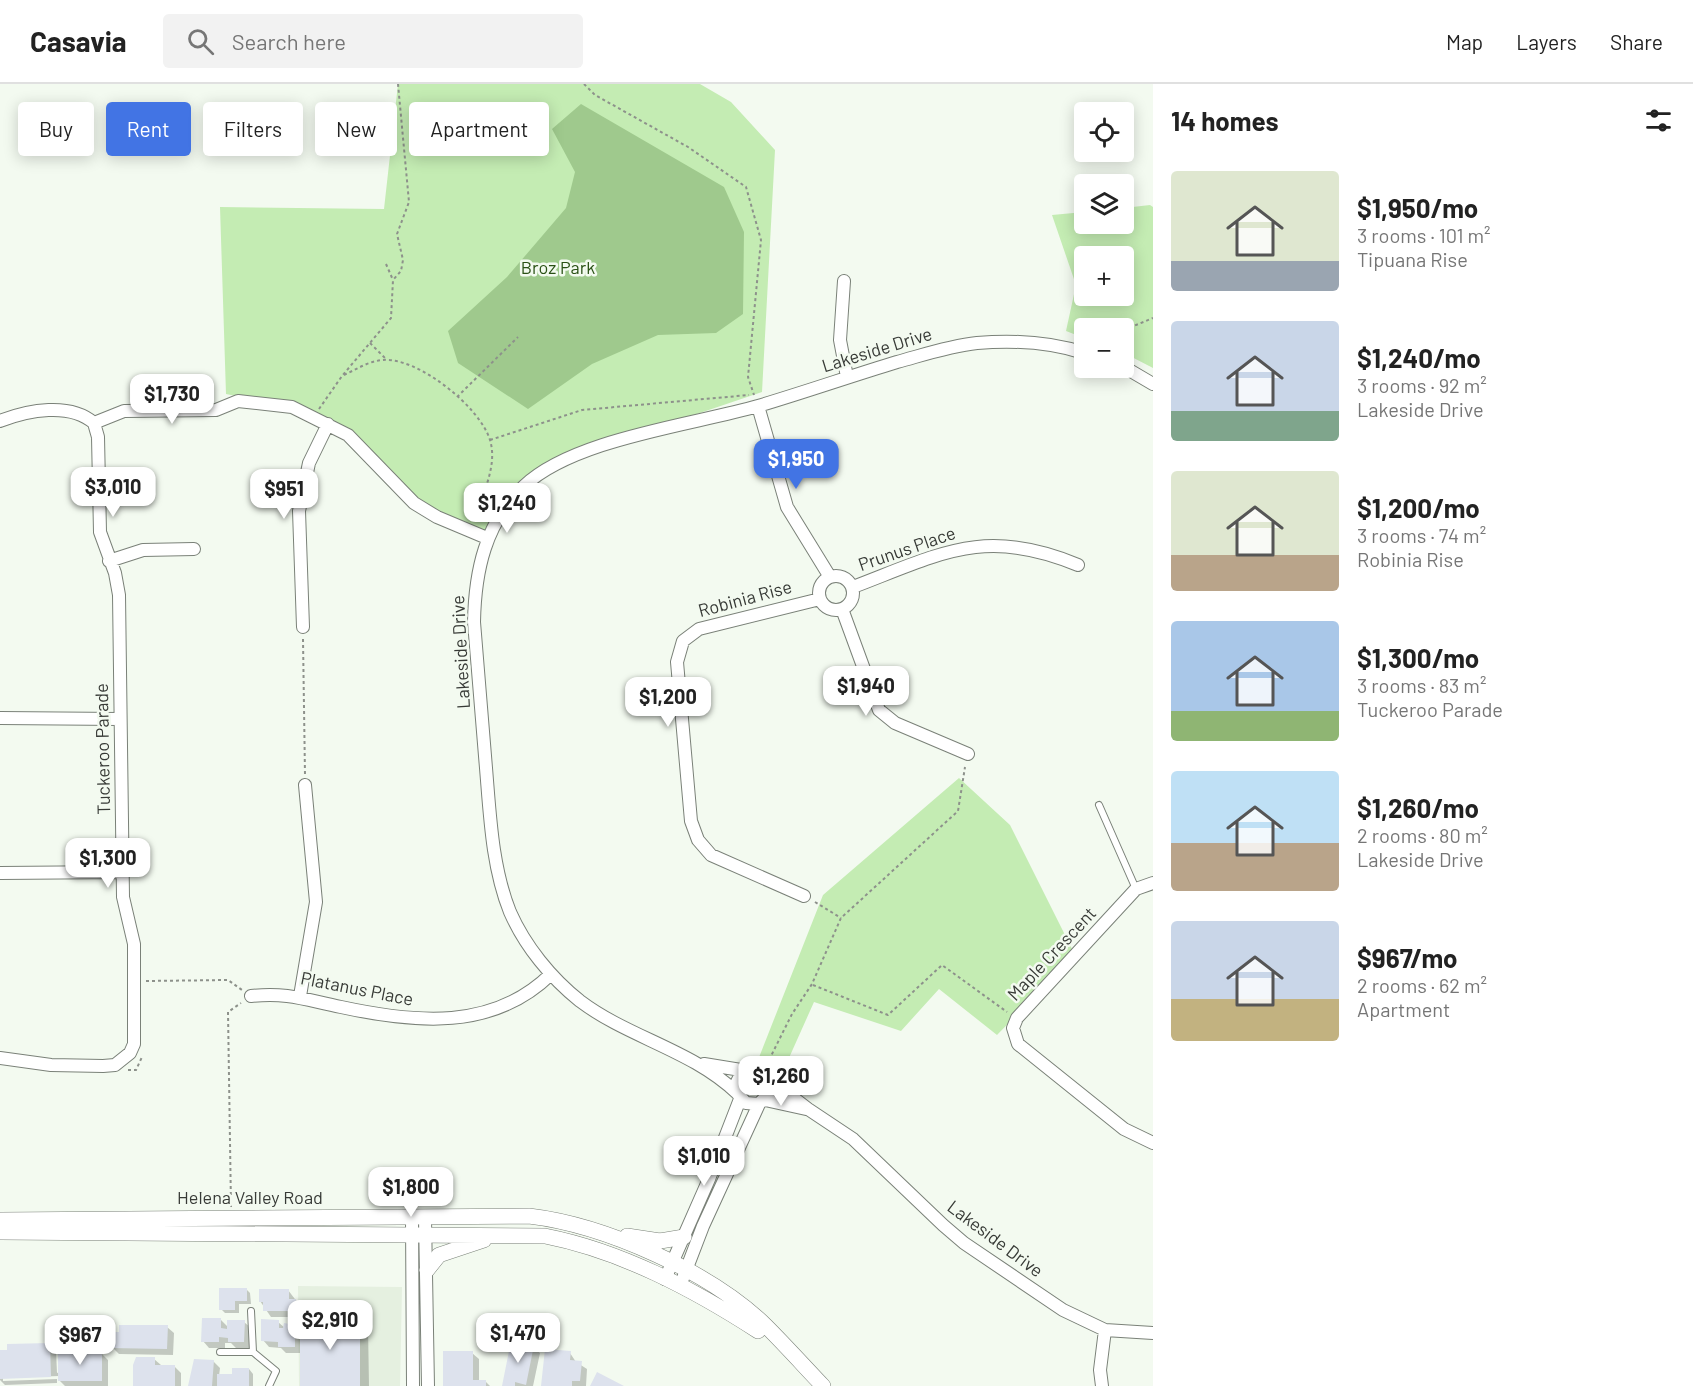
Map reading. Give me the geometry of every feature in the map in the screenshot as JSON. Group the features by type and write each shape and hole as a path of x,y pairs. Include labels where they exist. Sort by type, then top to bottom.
{"street":[{"path":"844,281 840,340 847,377"},
{"name":"Lakeside Drive","path":"808,1109 762,1102 752,1105 699,1063 606,1018 580,1000 551,974 528,946 510,911 499,874 491,825 474,622 475,590 487,538 506,508 524,486 545,470 581,452 937,350 975,343 1023,342 1074,351"},
{"path":"1134,372 1153,384"},
{"path":"756,400 787,507 830,577"},
{"path":"0,421 33,412 73,412 85,416 94,423 124,411 216,410 238,401 292,407 314,416 360,445 414,503 437,517 487,538"},
{"name":"Tuckeroo Parade","path":"0,1058 51,1065 115,1065 125,1060 134,1044 134,944 123,897 122,872 119,596 103,547 98,515 98,437 94,423"},
{"path":"303,627 299,511 309,463 328,424"},
{"name":"Prunus Place","path":"853,587 942,553 978,546 1010,545 1030,548 1078,565"},
{"path":"109,561 142,550 194,549"},
{"path":"830,577 844,577 853,587 852,600 842,609 829,609 820,599 820,585 830,577"},
{"name":"Robinia Rise","path":"804,896 711,855 698,840 691,821 677,662 683,641 699,629 820,599"},
{"path":"842,609 879,710 895,723 968,754"},
{"path":"0,718 120,719"},
{"path":"300,996 316,902 305,785"},
{"path":"0,873 122,872"},
{"name":"Maple Crescent","path":"1153,883 1136,889 1017,1018 1013,1028 1018,1044 1124,1129 1153,1143"},
{"name":"Platanus Place","path":"251,996 283,994 300,996 389,1017 422,1020 476,1014 532,992 551,974"},
{"name":"Lakeside Drive","path":"699,1063 760,1072 769,1082 854,1139 964,1243 1063,1310 1105,1330 1153,1333"},
{"path":"665,1279 684,1237 738,1096 736,1084 740,1076 747,1071"},
{"path":"683,1279 704,1226 762,1102 770,1092 769,1082"},
{"name":"Helena Valley Road","path":"0,1220 231,1216 418,1218 529,1216 567,1221 601,1231 672,1264 683,1279 786,1349 823,1386"},
{"path":"413,1386 418,1218"},
{"path":"601,1231 660,1240 684,1237"},
{"name":"Helena Valley Road","path":"0,1232 545,1236 575,1242 617,1257 665,1279 683,1279"},
{"path":"419,1235 427,1270 428,1386"},
{"path":"427,1270 439,1255 498,1236"},
{"path":"1102,1386 1100,1370 1105,1330"}],"lane":[{"path":"1099,805 1136,889"},
{"path":"251,1311 253,1352"},
{"path":"220,1352 253,1352 276,1371 269,1386"}],"path":[{"path":"393,280 401,271 403,260 397,234 409,202 398,84"},
{"path":"490,440 582,410 756,400 748,377 761,240 746,187 688,147 595,94 584,84"},
{"path":"314,416 342,376 391,318 393,280 386,264"},
{"path":"1134,327 1153,318"},
{"path":"457,397 518,337"},
{"path":"370,343 386,359 414,368 447,387 475,413 490,440 491,472 469,531"},
{"path":"342,376 371,362 386,359"},
{"path":"303,627 305,785"},
{"path":"784,1090 786,1083 770,1058 792,1014 812,984 841,918 958,811 968,754"},
{"path":"804,896 841,918"},
{"path":"812,984 888,1015 942,965 1017,1018"},
{"path":"134,981 228,980 251,996 228,1012 231,1216"},
{"path":"124,1070 136,1070 142,1060 142,1048"}],"shaded area":[{"path":"581,104 724,187 744,232 743,314 716,333 658,335 592,364 528,409 458,363 448,331 507,277 566,208 575,172 552,129"},
{"path":"298,1286 402,1287 400,1386 299,1386"}],"green space":[{"name":"Broz Park","path":"398,84 700,84 731,102 775,150 762,392 614,442 545,470 487,538 437,517 360,445 292,407 226,394 220,207 384,209 390,156 397,156"},
{"path":"1150,205 1153,207 1153,368 1134,358 1134,318 1074,318 1074,334 1066,331 1074,294 1074,306 1134,306 1134,246 1074,246 1074,279 1052,215 1074,213 1074,234 1134,234 1134,207"},
{"path":"959,778 1010,825 1075,955 997,1035 939,989 901,1031 814,1002 780,1078 754,1070 823,895"}],"building":[{"path":"219,1288 247,1288 247,1301 235,1301 235,1310 219,1310"},
{"path":"259,1289 289,1289 289,1299 296,1299 295,1311 263,1311 263,1302 259,1302"},
{"path":"360,1316 360,1386 300,1386 300,1317"},
{"path":"202,1318 221,1318 221,1328 227,1329 227,1320 245,1320 244,1342 228,1342 228,1338 219,1337 219,1342 201,1342"},
{"path":"261,1319 279,1320 279,1328 283,1328 284,1323 295,1325 295,1347 278,1347 278,1342 261,1341"},
{"path":"119,1325 168,1325 167,1349 110,1348 111,1332 119,1332"},
{"path":"511,1341 534,1345 526,1385 515,1382 515,1386 502,1386"},
{"path":"50,1343 51,1377 0,1379 0,1350 7,1350 7,1344"},
{"path":"545,1349 571,1351 570,1360 582,1361 580,1381 572,1381 572,1386 541,1386"},
{"path":"443,1351 473,1351 473,1380 486,1380 486,1386 443,1386"},
{"path":"58,1352 102,1352 102,1381 58,1381"},
{"path":"136,1357 155,1357 155,1365 175,1365 175,1386 133,1386 133,1365"},
{"path":"194,1359 214,1360 212,1386 188,1386"},
{"path":"232,1368 249,1368 249,1386 217,1386 217,1374 232,1374"},
{"path":"597,1372 624,1386 590,1386"}]}
